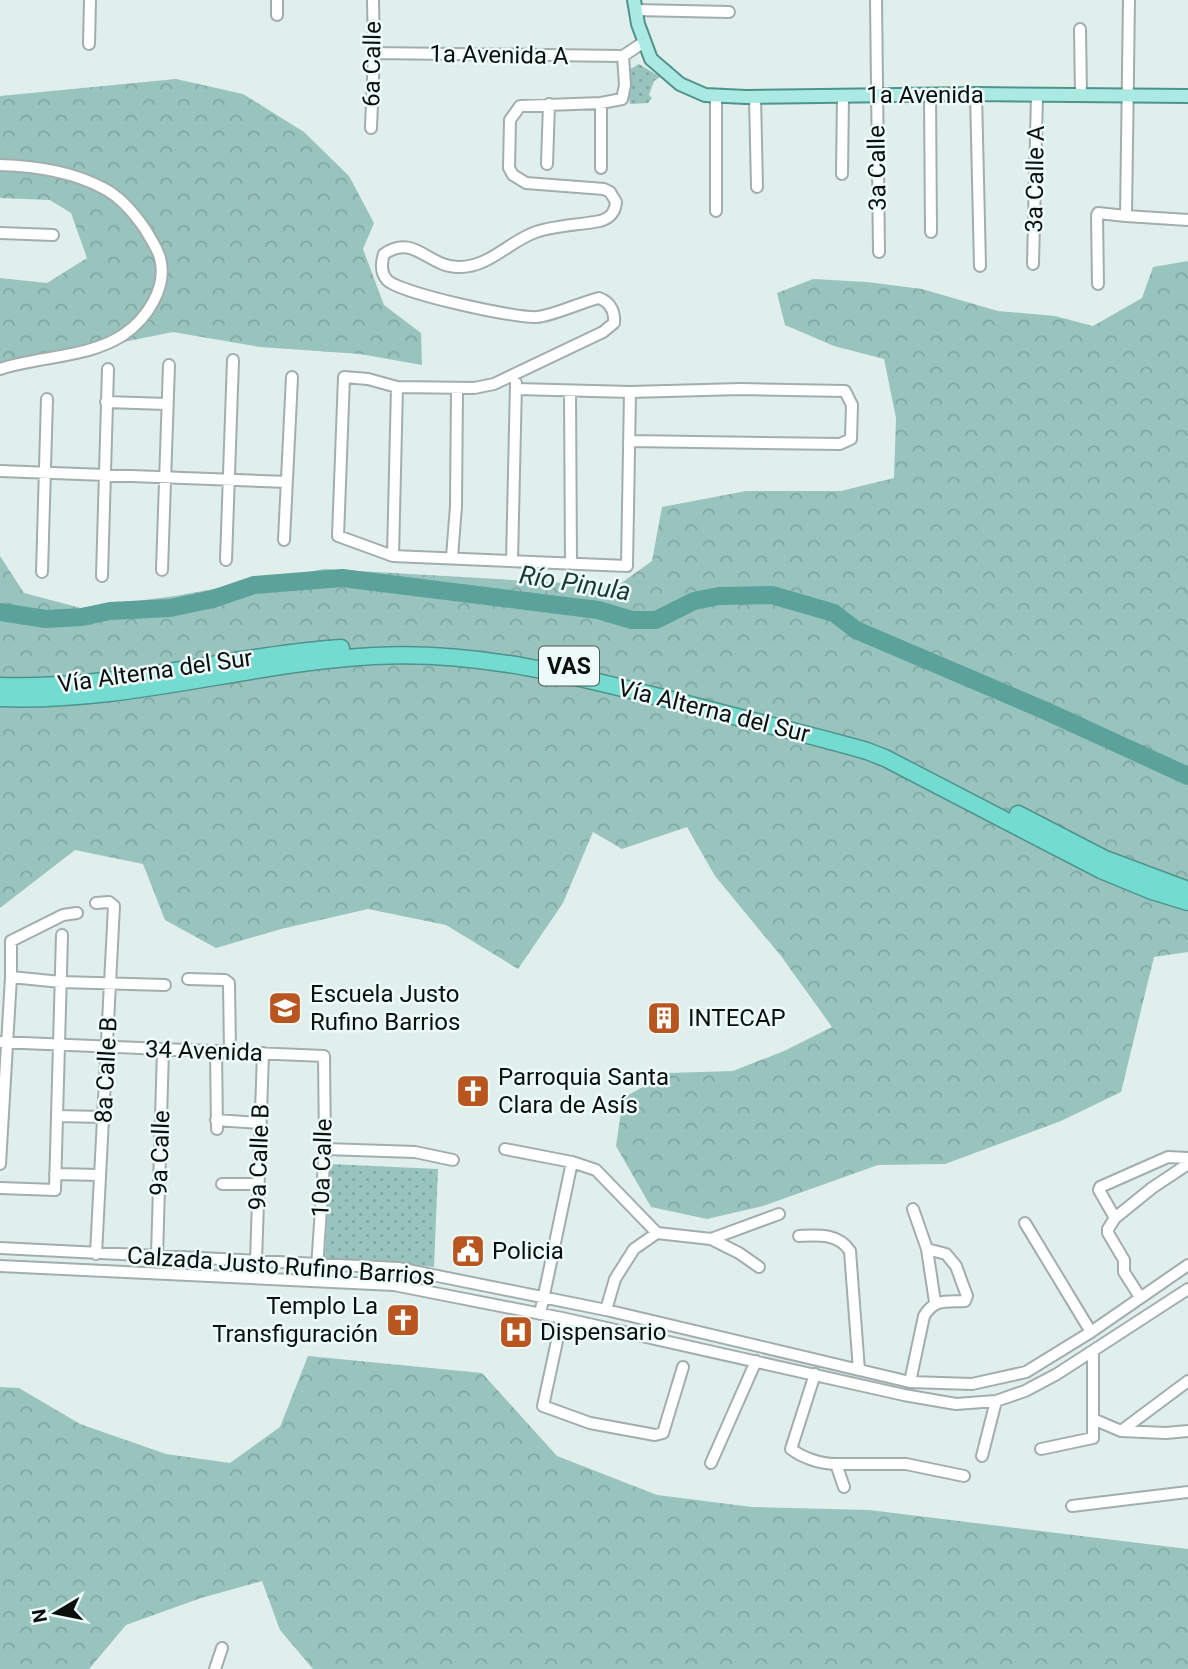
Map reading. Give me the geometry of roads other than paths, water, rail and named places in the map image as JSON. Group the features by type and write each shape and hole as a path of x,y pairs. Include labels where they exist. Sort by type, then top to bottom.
{"highway":[{"name":"Vía Alterna del Sur","path":"0,685 78,685 292,652 339,648 418,646 473,649 540,659 870,740 888,747 1103,864"},
{"name":"Vía Alterna del Sur","path":"0,698 102,695 295,664 376,656 472,659 524,667 620,687 867,751 1126,874 1188,890"},
{"name":"Vía Alterna del Sur","path":"1126,874 1152,891 1188,902"}],"main road":[{"path":"635,5 644,42"},
{"name":"1a Avenida","path":"644,42 651,59 668,75 696,92 716,96 1188,96"}],"street":[{"path":"89,44 90,0"},
{"path":"277,0 277,15"},
{"name":"6a Calle","path":"371,128 373,0"},
{"name":"3a Calle","path":"876,0 879,252"},
{"path":"1126,216 1129,0"},
{"path":"635,5 729,12"},
{"path":"1080,29 1081,95"},
{"path":"630,392 627,566 393,556 338,536 344,377 368,379 397,387 457,389 494,384 610,328 614,317 609,304 599,298 534,317 492,311 427,296 388,282 384,276 382,260 384,254 400,246 407,246 446,265 471,266 487,261 535,232 600,222 610,217 616,202 610,192 596,187 526,183 513,175 509,168 510,120 520,106 601,103 623,97 623,56 644,42"},
{"name":"1a Avenida A","path":"374,53 623,56"},
{"path":"930,94 931,232"},
{"path":"976,94 980,265"},
{"name":"3a Calle A","path":"1033,264 1037,95"},
{"path":"716,96 716,211"},
{"path":"842,174 844,96"},
{"path":"755,97 757,187"},
{"path":"601,103 601,167"},
{"path":"547,164 549,104"},
{"path":"0,165 22,165 56,171 83,179 115,195 142,225 158,252 162,267 159,290 152,304 145,315 124,334 94,347 0,369"},
{"path":"1098,284 1098,213 1188,220"},
{"path":"0,233 52,235"},
{"path":"226,560 233,360"},
{"path":"162,570 169,365"},
{"path":"102,576 108,369"},
{"path":"513,561 517,389 515,373"},
{"path":"284,540 292,377"},
{"path":"393,556 397,387"},
{"path":"517,389 630,392 741,388 845,391 852,405 851,439 840,444 629,441"},
{"path":"452,557 456,506 457,389"},
{"path":"570,391 571,564"},
{"path":"42,572 47,399"},
{"path":"106,402 167,404"},
{"path":"0,471 286,482"},
{"name":"8a Calle B","path":"96,903 109,902 114,906 96,1254"},
{"path":"0,1164 11,942 64,915 77,914"},
{"path":"0,1188 55,1190 62,935"},
{"path":"11,977 61,982 165,985"},
{"path":"188,979 225,980 229,983 230,1052"},
{"name":"34 Avenida","path":"4,1042 324,1056"},
{"name":"9a Calle","path":"157,1256 163,1049"},
{"path":"216,1051 216,1125 260,1123"},
{"name":"9a Calle B","path":"256,1261 262,1053"},
{"name":"10a Calle","path":"317,1280 325,1149 324,1056"},
{"path":"57,1116 103,1116"},
{"path":"325,1149 415,1152 453,1160"},
{"path":"505,1149 572,1162 596,1170 657,1233 711,1240 759,1267"},
{"path":"1115,1218 1099,1194 1100,1187 1168,1157 1188,1158"},
{"path":"540,1314 572,1162"},
{"path":"1140,1297 1124,1272 1124,1260 1108,1233 1109,1226 1152,1188 1188,1164"},
{"path":"55,1174 100,1175"},
{"path":"222,1184 258,1184"},
{"path":"913,1209 927,1250 935,1303"},
{"path":"711,1240 779,1214"},
{"path":"1025,1223 1091,1332"},
{"path":"606,1310 615,1279 634,1249 657,1233"},
{"path":"799,1236 832,1237 841,1240 850,1251 859,1370"},
{"name":"Calzada Justo Rufino Barrios","path":"0,1248 398,1268 606,1310 910,1382 972,1384 1026,1372 1091,1332 1188,1265"},
{"path":"910,1382 924,1316 935,1303 965,1301 967,1296 956,1266 946,1254 927,1250"},
{"name":"Calzada Justo Rufino Barrios","path":"0,1266 394,1285 562,1318 886,1391 956,1404 996,1401 1026,1391 1186,1290"},
{"path":"1175,1275 1186,1290"},
{"path":"562,1318 543,1406 590,1423 655,1435 663,1433 683,1367"},
{"path":"1041,1449 1093,1438 1093,1351"},
{"path":"711,1463 756,1361"},
{"path":"815,1374 808,1402 791,1442 791,1448 798,1454 827,1464 906,1464 964,1476"},
{"path":"886,1391 890,1377"},
{"path":"1121,1431 1188,1381"},
{"path":"982,1456 996,1401"},
{"path":"1093,1419 1121,1431 1188,1431"},
{"path":"836,1464 844,1487"},
{"path":"1072,1506 1188,1492"},
{"path":"215,1669 222,1648"}],"waterway":[{"name":"Río Pinula","path":"0,612 46,619 82,617 110,611 170,608 213,599 254,585 342,578 598,610 632,620 656,620 694,601 719,596 772,595 834,613 856,630 1046,711 1188,776"}],"place":[{"name":"Escuela Justo Rufino Barrios","path":"285,1008"},
{"name":"INTECAP","path":"664,1018"},
{"name":"Parroquia Santa Clara de Asís","path":"473,1091"},
{"name":"Policia","path":"468,1251"},
{"name":"Templo La Transfiguración","path":"403,1320"},
{"name":"Dispensario","path":"516,1332"}]}
